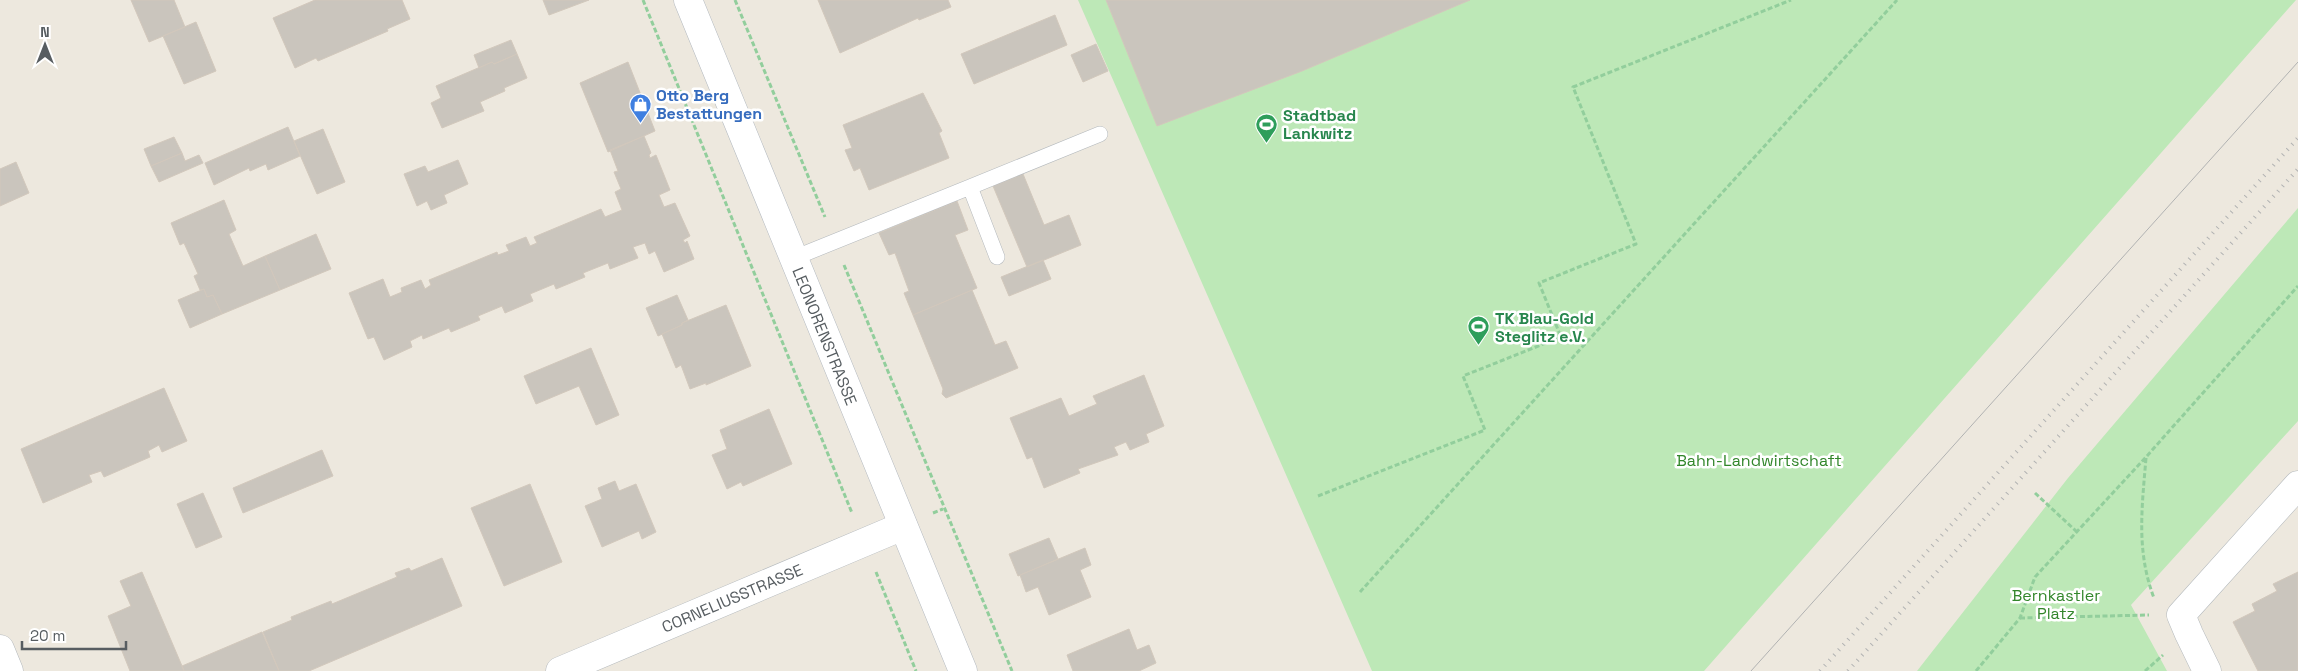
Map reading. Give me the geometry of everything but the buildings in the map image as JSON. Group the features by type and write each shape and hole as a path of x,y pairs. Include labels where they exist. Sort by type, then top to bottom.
{"main road":[{"name":"LEONORENSTRASSE","path":"688,0 962,671"},
{"path":"2207,671 2188,634 2171,614 2298,485"},
{"name":"CORNELIUSSTRASSE","path":"560,671 903,526"},
{"path":"0,649 9,671"}],"lane":[{"path":"794,258 1100,134"},
{"path":"970,187 997,256"}],"path":[{"path":"643,0 848,504"},
{"path":"1318,496 1486,430 1464,376 1560,337 1539,283 1636,244 1573,87 1792,0"},
{"path":"1360,592 1897,0"},
{"path":"1976,671 2020,618 2035,578 2298,286"},
{"path":"2146,457 2140,529 2147,579 2171,614"},
{"path":"2034,493 2077,532"},
{"path":"943,508 1012,671"},
{"path":"882,585 916,671"},
{"path":"2020,618 2171,614"},
{"path":"2145,671 2164,654"}],"green space":[{"name":"Bahn-Landwirtschaft","path":"1078,0 2296,0 1704,671 1372,671"},
{"name":"Bernkastler Platz","path":"2298,208 2298,421 2131,605 2167,671 1917,671 2068,478"}],"tram line":[{"path":"1751,671 2298,62"}],"railway":[{"path":"1820,671 2298,138"},
{"path":"1848,671 2298,169"}],"place":[{"name":"Otto Berg Bestattungen","path":"640,123"},
{"name":"Stadtbad Lankwitz","path":"1267,143"},
{"name":"TK Blau-Gold Steglitz e.V.","path":"1479,346"}]}
